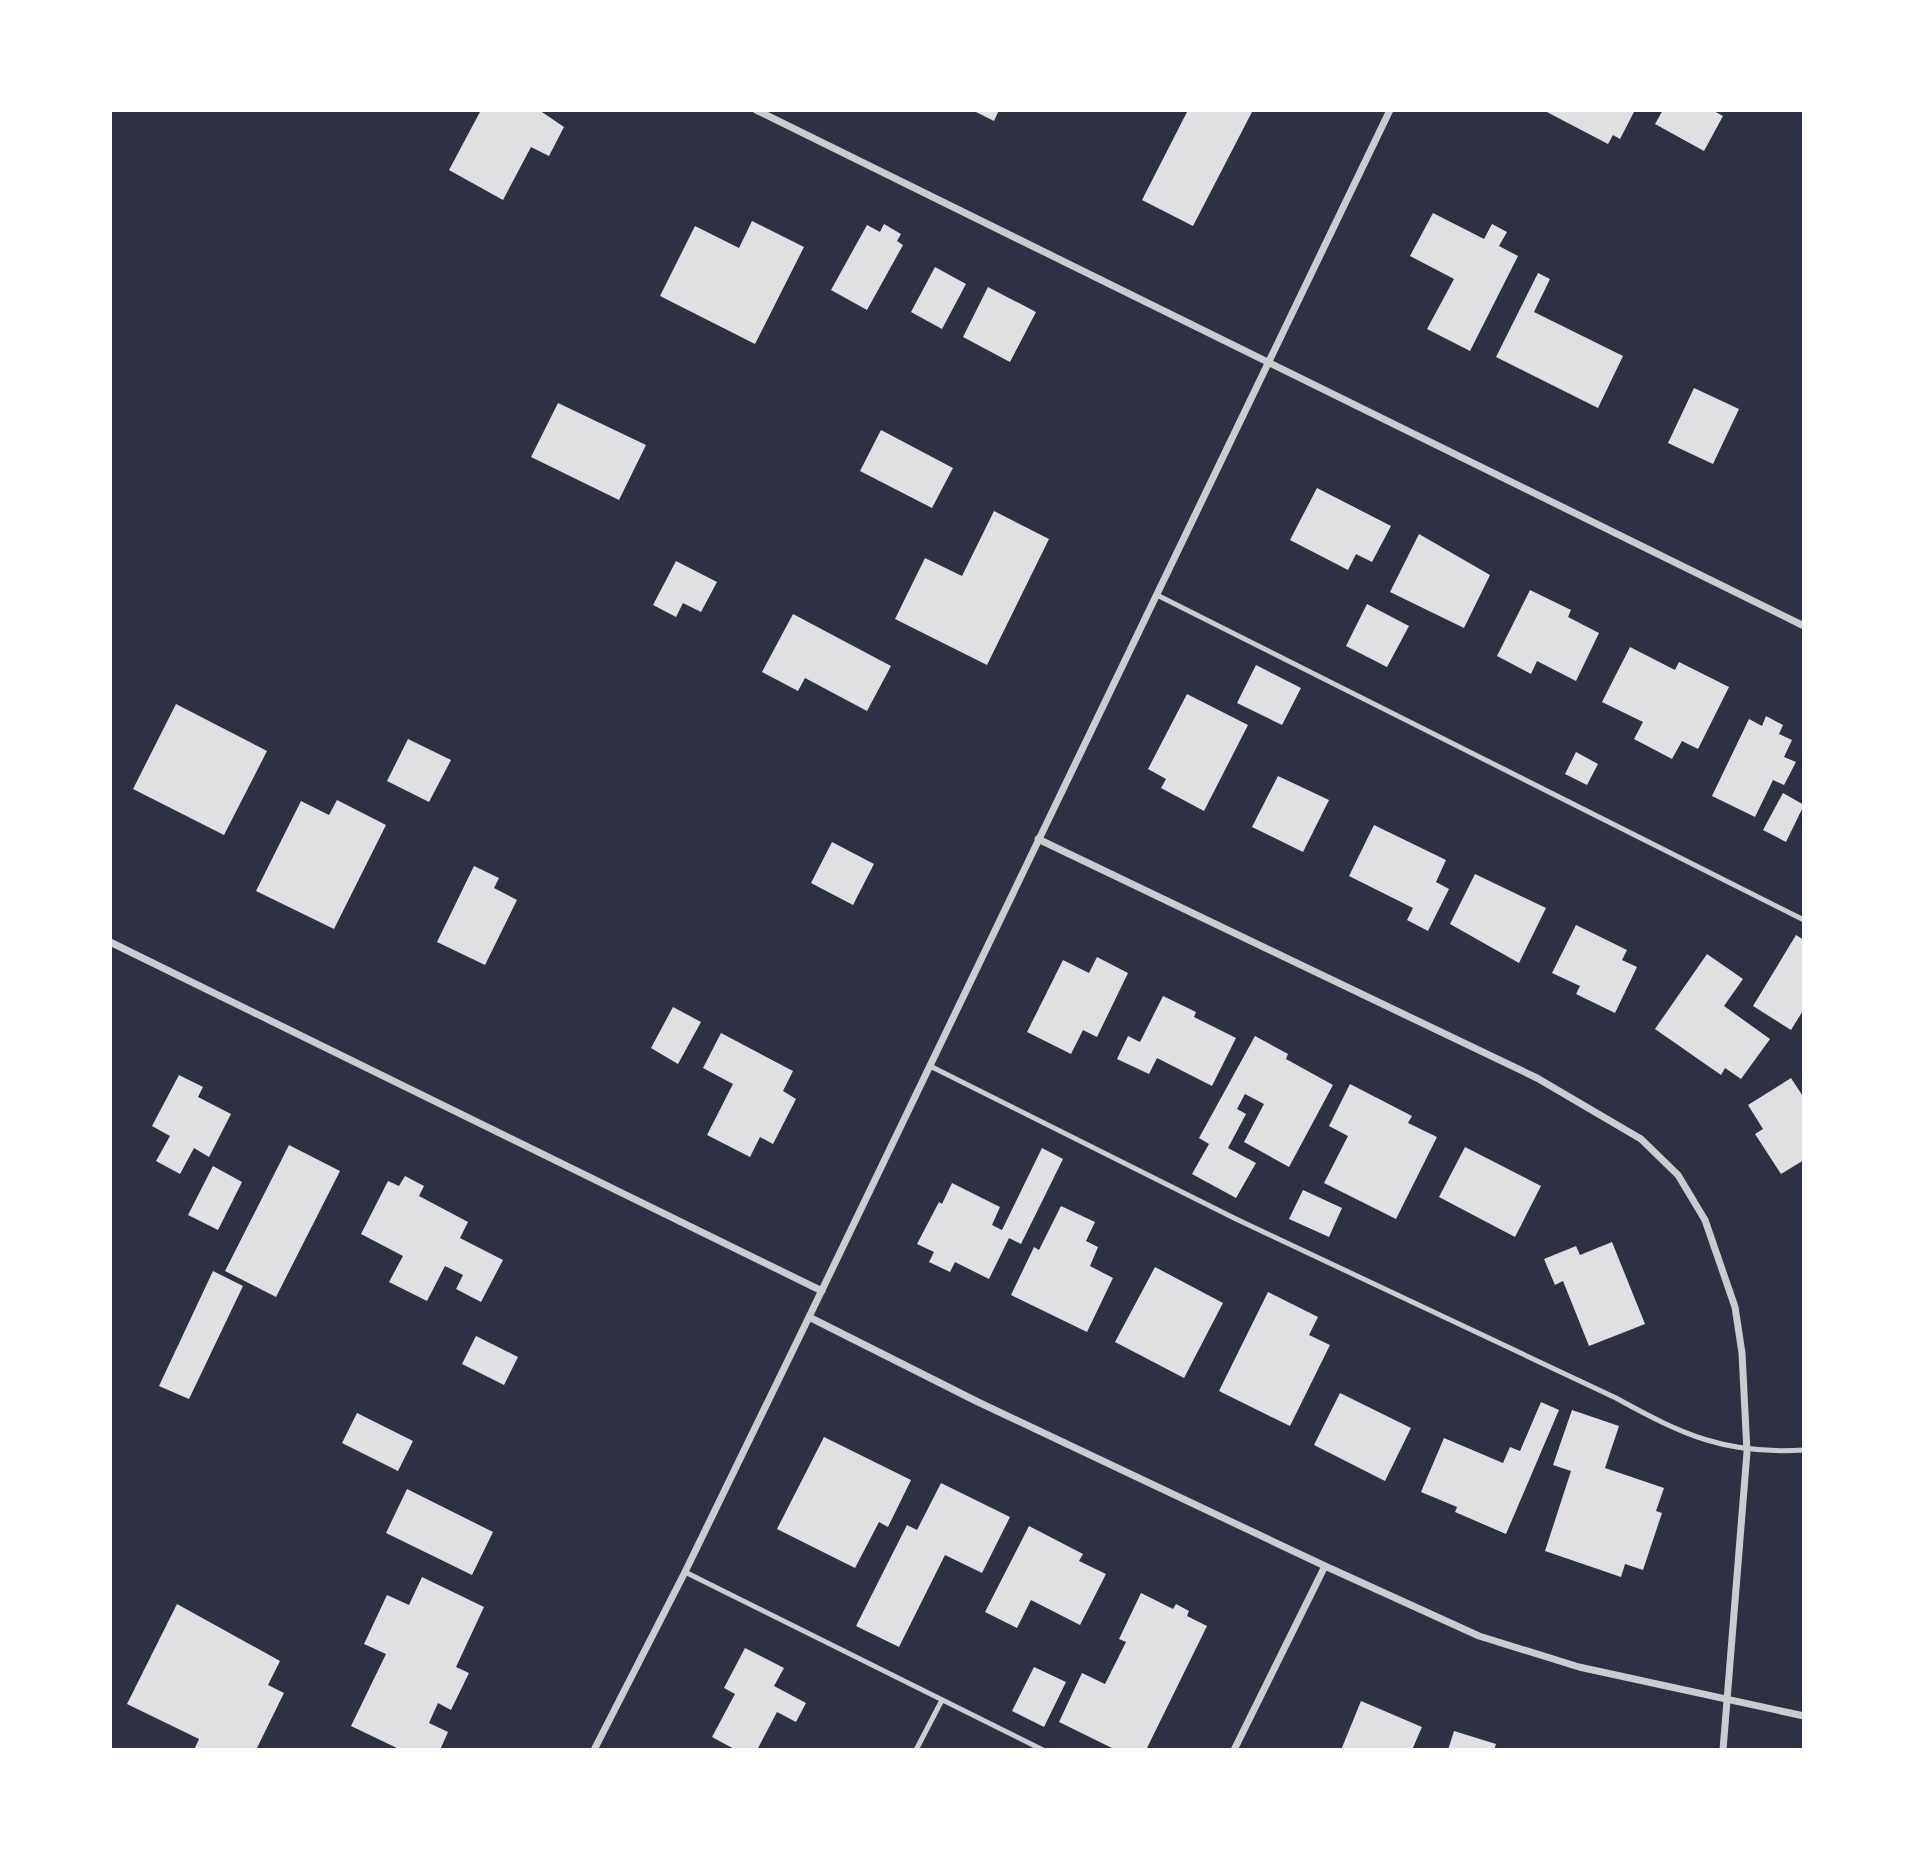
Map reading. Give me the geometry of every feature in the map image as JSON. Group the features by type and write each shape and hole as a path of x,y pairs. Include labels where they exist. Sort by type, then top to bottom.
{"street":[{"path":"756,110 1804,626"},
{"path":"594,1750 810,1317 1391,110"},
{"path":"1038,839 1537,1078 1641,1139 1678,1175 1705,1220 1735,1307 1742,1353 1747,1451 1723,1750"},
{"path":"110,942 822,1291"},
{"path":"810,1317 978,1402 1479,1636 1579,1667 1804,1716"},
{"path":"1234,1750 1325,1566"}],"lane":[{"path":"1157,595 1804,920"},
{"path":"930,1066 1234,1218 1616,1398 1662,1424 1715,1444 1747,1451 1804,1450"},
{"path":"685,1572 1043,1750"},
{"path":"916,1750 942,1700"}],"building":[{"path":"481,110 539,110 564,127 549,156 531,147 503,200 449,170"},
{"path":"972,110 999,110 994,121"},
{"path":"1188,110 1253,110 1193,226 1142,200"},
{"path":"1543,110 1635,110 1620,139 1613,135 1608,144"},
{"path":"1663,110 1712,110 1723,116 1704,151 1655,124"},
{"path":"1433,213 1484,239 1492,224 1507,232 1499,246 1518,256 1470,351 1427,329 1454,279 1410,256"},
{"path":"752,221 804,247 755,344 660,296 695,226 739,248"},
{"path":"884,224 901,234 897,241 903,245 867,310 831,290 867,225 880,232"},
{"path":"935,267 966,284 942,329 911,312"},
{"path":"1538,273 1550,279 1534,312 1623,356 1598,408 1496,357"},
{"path":"988,287 1036,312 1010,362 963,337"},
{"path":"1694,388 1739,409 1713,464 1668,443"},
{"path":"558,403 646,445 619,500 531,457"},
{"path":"881,430 953,468 932,508 860,471"},
{"path":"1317,488 1391,526 1372,562 1356,554 1348,570 1290,540"},
{"path":"994,511 1049,539 987,665 895,619 925,558 962,576"},
{"path":"1419,534 1490,575 1464,628 1390,592"},
{"path":"676,561 717,582 701,612 683,603 676,617 653,605"},
{"path":"1530,590 1571,610 1568,617 1599,633 1576,681 1537,661 1531,674 1497,656"},
{"path":"1367,604 1409,626 1387,667 1346,646"},
{"path":"793,614 891,666 867,711 805,678 798,691 762,672"},
{"path":"1630,647 1675,670 1679,662 1729,687 1698,749 1682,741 1672,759 1634,739 1643,722 1602,702"},
{"path":"1256,665 1301,688 1282,725 1237,703"},
{"path":"1187,694 1248,725 1204,811 1161,788 1166,779 1148,769"},
{"path":"176,704 267,751 224,835 133,789"},
{"path":"1766,716 1783,725 1779,734 1792,740 1784,757 1796,762 1784,785 1773,780 1755,817 1712,796 1749,719 1762,726"},
{"path":"408,739 451,760 429,802 387,781"},
{"path":"1576,752 1598,764 1587,785 1565,774"},
{"path":"1278,776 1329,800 1303,852 1252,827"},
{"path":"1783,793 1804,805 1786,842 1763,830"},
{"path":"337,800 386,825 334,929 256,891 301,801 329,815"},
{"path":"1374,825 1446,860 1436,882 1449,889 1428,931 1407,920 1413,908 1349,876"},
{"path":"832,842 874,864 853,905 811,883"},
{"path":"474,866 499,878 494,888 517,900 485,965 437,942"},
{"path":"1475,874 1546,908 1519,963 1450,924"},
{"path":"1576,925 1627,950 1622,960 1637,967 1615,1013 1576,994 1580,986 1552,973"},
{"path":"1796,935 1804,940 1804,1009 1791,1030 1753,1006"},
{"path":"1707,954 1743,979 1724,1006 1770,1039 1741,1079 1725,1068 1721,1075 1655,1029"},
{"path":"1097,957 1128,973 1097,1037 1083,1030 1071,1054 1027,1032 1063,960 1089,973"},
{"path":"1163,996 1196,1012 1194,1017 1236,1038 1212,1086 1157,1058 1149,1074 1117,1059 1128,1036 1140,1042"},
{"path":"673,1007 701,1022 678,1064 651,1048"},
{"path":"721,1033 793,1071 783,1091 796,1099 773,1144 760,1137 750,1157 707,1135 733,1084 703,1068"},
{"path":"1255,1036 1288,1054 1286,1059 1333,1085 1289,1167 1244,1142 1264,1104 1245,1094 1237,1109 1246,1114 1228,1148 1256,1163 1236,1198 1192,1174 1209,1144 1199,1138"},
{"path":"179,1075 203,1087 198,1097 231,1114 209,1157 194,1148 180,1174 156,1161 170,1136 152,1126"},
{"path":"1791,1078 1804,1098 1804,1160 1781,1174 1755,1134 1763,1129 1748,1105"},
{"path":"1350,1084 1412,1116 1408,1123 1437,1137 1396,1219 1324,1183 1348,1136 1329,1126"},
{"path":"289,1145 340,1171 276,1297 225,1271"},
{"path":"1465,1147 1541,1186 1515,1237 1439,1197"},
{"path":"1042,1148 1063,1159 1021,1244 1009,1238 989,1279 955,1262 950,1272 929,1262 934,1252 917,1244 952,1183 1000,1207 992,1225 1002,1230"},
{"path":"213,1166 242,1182 218,1230 188,1215"},
{"path":"405,1176 424,1186 419,1196 468,1222 460,1238 503,1260 481,1302 456,1289 463,1275 445,1266 427,1301 389,1282 403,1256 361,1234 388,1181 399,1186"},
{"path":"1303,1190 1342,1208 1329,1237 1289,1219"},
{"path":"1061,1206 1095,1222 1086,1241 1098,1247 1090,1266 1113,1278 1087,1332 1011,1295 1034,1247 1039,1250"},
{"path":"1612,1242 1645,1324 1589,1346 1563,1281 1555,1285 1544,1259 1576,1246 1580,1255"},
{"path":"1155,1267 1223,1303 1184,1378 1115,1342"},
{"path":"213,1271 243,1286 189,1399 159,1386"},
{"path":"1268,1292 1318,1317 1309,1335 1330,1345 1290,1426 1219,1391"},
{"path":"476,1336 518,1357 504,1385 462,1364"},
{"path":"1340,1393 1411,1428 1385,1481 1314,1445"},
{"path":"1541,1402 1559,1410 1506,1534 1455,1512 1457,1507 1421,1492 1444,1438 1503,1463 1510,1447 1520,1451"},
{"path":"1572,1410 1619,1426 1605,1468 1664,1488 1656,1511 1662,1513 1643,1570 1625,1564 1621,1577 1545,1551 1571,1471 1553,1465"},
{"path":"357,1413 413,1441 398,1471 342,1443"},
{"path":"824,1437 911,1480 888,1527 879,1522 855,1568 777,1529"},
{"path":"941,1483 1010,1517 982,1573 945,1555 899,1647 856,1626 907,1525 917,1530"},
{"path":"407,1489 493,1532 472,1575 386,1533"},
{"path":"1029,1526 1083,1554 1079,1561 1106,1574 1080,1625 1031,1600 1017,1628 985,1612"},
{"path":"422,1577 484,1607 456,1667 469,1673 451,1710 438,1703 429,1723 448,1732 440,1750 401,1750 351,1726 386,1654 364,1644 387,1595 409,1605"},
{"path":"1141,1593 1173,1609 1176,1604 1189,1611 1187,1616 1207,1626 1146,1750 1116,1750 1059,1722 1082,1673 1105,1684 1126,1642 1119,1639"},
{"path":"177,1604 280,1661 268,1685 284,1693 256,1750 194,1750 199,1739 127,1704"},
{"path":"745,1648 784,1668 774,1686 806,1703 796,1722 777,1712 757,1750 736,1750 712,1737 735,1694 724,1688"},
{"path":"1034,1667 1066,1682 1044,1727 1012,1711"},
{"path":"1361,1701 1422,1727 1412,1750 1341,1750"},
{"path":"1454,1731 1496,1744 1494,1750 1448,1750"}]}
